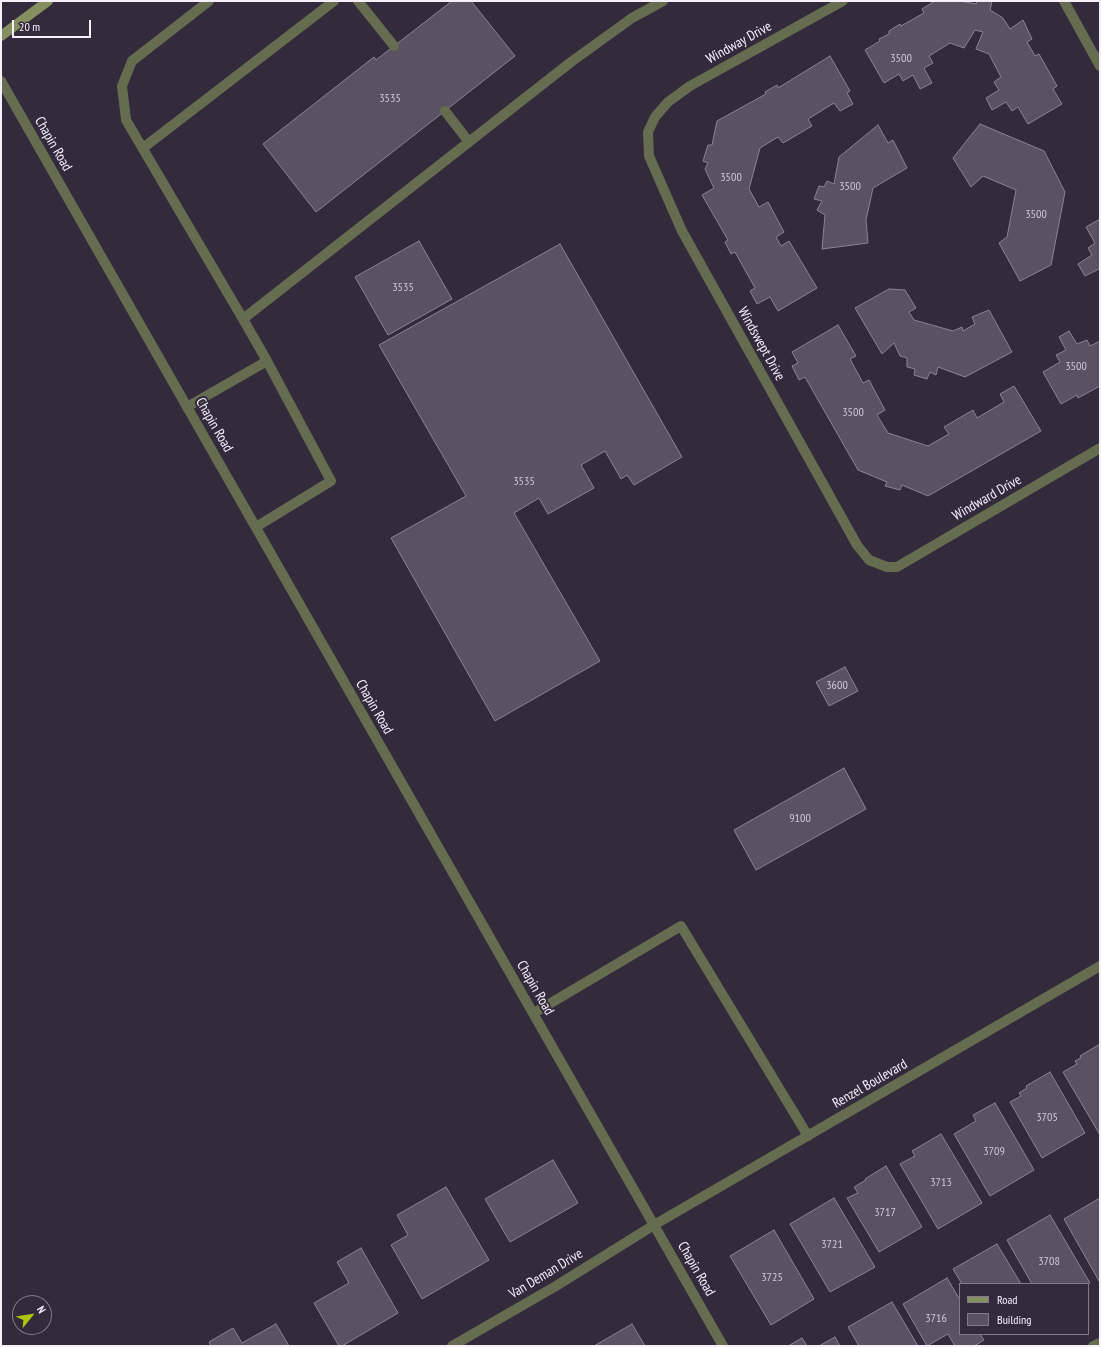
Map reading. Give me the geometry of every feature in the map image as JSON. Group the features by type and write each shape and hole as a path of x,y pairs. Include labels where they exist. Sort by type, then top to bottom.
{"main road":[{"path":"1,36 48,1"}],"street":[{"path":"209,1 132,61 122,86 126,120 267,361 331,481 256,527"},
{"path":"143,148 334,1"},
{"path":"358,1 394,46"},
{"path":"243,319 571,62 632,18 663,1"},
{"name":"Windway Drive","path":"655,117 668,102 690,86 843,1"},
{"path":"1064,1 1100,66"},
{"name":"Chapin Road","path":"1,81 723,1346"},
{"path":"445,111 469,142"},
{"name":"Windswept Drive","path":"655,117 648,132 649,156 682,231 857,545 869,560 887,567"},
{"path":"187,407 267,361"},
{"name":"Windward Drive","path":"887,567 897,567 1100,448"},
{"path":"534,1014 681,926 808,1136"},
{"name":"Renzel Boulevard","path":"654,1225 1100,966"},
{"name":"Van Deman Drive","path":"452,1346 556,1286 654,1225"},
{"path":"1093,1346 1100,1343"}],"building":[{"path":"452,1 471,1 515,56 316,212 263,144 374,57 376,60"},
{"path":"935,1 960,1 976,4 977,1 992,1 990,10 1003,18 1010,29 1023,20 1032,39 1027,42 1035,56 1039,54 1057,86 1053,89 1062,104 1028,124 1018,107 1012,111 1006,102 992,110 986,98 999,90 994,82 1001,77 989,54 976,49 983,32 975,30 964,48 950,43 929,56 933,63 924,68 932,83 920,89 913,75 903,81 899,74 884,83 865,50 880,41 879,39 889,34 889,31 900,24 901,26 924,13 922,9"},
{"path":"830,56 850,91 847,93 853,104 840,111 834,103 808,119 812,126 783,143 778,137 760,148 749,189 759,207 768,202 784,232 776,237 781,246 789,241 817,288 778,311 770,297 757,304 750,291 755,288 735,252 731,254 725,242 728,240 702,195 714,188 705,169 708,163 703,161 708,145 712,145 717,121 766,94 765,92 777,85 778,88"},
{"path":"980,124 1044,151 1065,192 1051,265 1020,281 999,243 1007,237 1016,190 983,176 971,187 953,158"},
{"path":"878,125 888,143 893,140 907,168 873,188 866,220 868,243 822,249 825,215 817,210 822,201 814,199 819,186 824,187 827,181 834,184 839,157"},
{"path":"1100,219 1100,270 1099,269 1085,276 1078,264 1092,255 1088,248 1095,243 1086,227"},
{"path":"419,241 452,299 388,335 355,277"},
{"path":"560,244 682,457 634,485 627,475 621,479 605,451 581,465 594,488 548,514 539,498 514,513 600,661 495,721 391,538 466,496 379,345"},
{"path":"889,289 905,290 916,308 909,312 914,320 953,331 962,327 963,331 975,324 972,317 989,310 1012,352 965,377 938,367 936,375 930,372 927,379 914,375 915,369 907,367 907,358 900,356 894,343 882,354 855,308"},
{"path":"838,325 856,356 850,359 863,383 869,380 885,410 877,415 888,433 928,446 949,434 944,427 973,410 977,418 1004,402 1000,394 1014,386 1041,431 928,496 902,485 900,490 885,486 887,482 858,470 805,377 799,380 792,366 798,363 792,352"},
{"path":"1069,331 1077,344 1087,340 1090,346 1100,341 1100,386 1078,398 1077,395 1061,404 1043,372 1060,362 1056,355 1066,350 1059,337"},
{"path":"845,667 858,691 829,706 816,682"},
{"path":"844,768 866,809 756,870 734,830"},
{"path":"1100,1044 1100,1135 1063,1072 1077,1064 1075,1061 1081,1058 1080,1056"},
{"path":"1050,1072 1085,1133 1042,1158 1010,1102 1021,1096 1019,1093 1027,1088 1026,1086"},
{"path":"995,1103 1034,1170 990,1196 954,1134 976,1121 973,1115"},
{"path":"941,1134 982,1203 938,1229 900,1164 915,1156 912,1151"},
{"path":"553,1160 578,1203 510,1242 485,1199"},
{"path":"886,1166 922,1227 879,1252 847,1198 858,1193 854,1187"},
{"path":"446,1187 489,1260 422,1299 391,1245 408,1235 397,1215"},
{"path":"834,1198 875,1267 830,1292 790,1224"},
{"path":"1100,1198 1100,1281 1099,1281 1064,1219"},
{"path":"1050,1215 1090,1283 1031,1283 1007,1240"},
{"path":"774,1230 814,1299 771,1325 730,1256"},
{"path":"997,1244 1020,1283 961,1283 953,1269"},
{"path":"361,1248 398,1313 342,1346 339,1346 314,1303 349,1283 337,1262"},
{"path":"947,1278 959,1298 959,1335 981,1335 984,1340 974,1346 955,1346 948,1334 927,1346 903,1304"},
{"path":"892,1302 918,1346 859,1346 848,1327"},
{"path":"276,1324 289,1346 211,1346 209,1342 233,1328 242,1343"},
{"path":"632,1324 645,1346 594,1346"},
{"path":"835,1337 840,1346 819,1346"},
{"path":"802,1338 807,1346 788,1346"}]}
